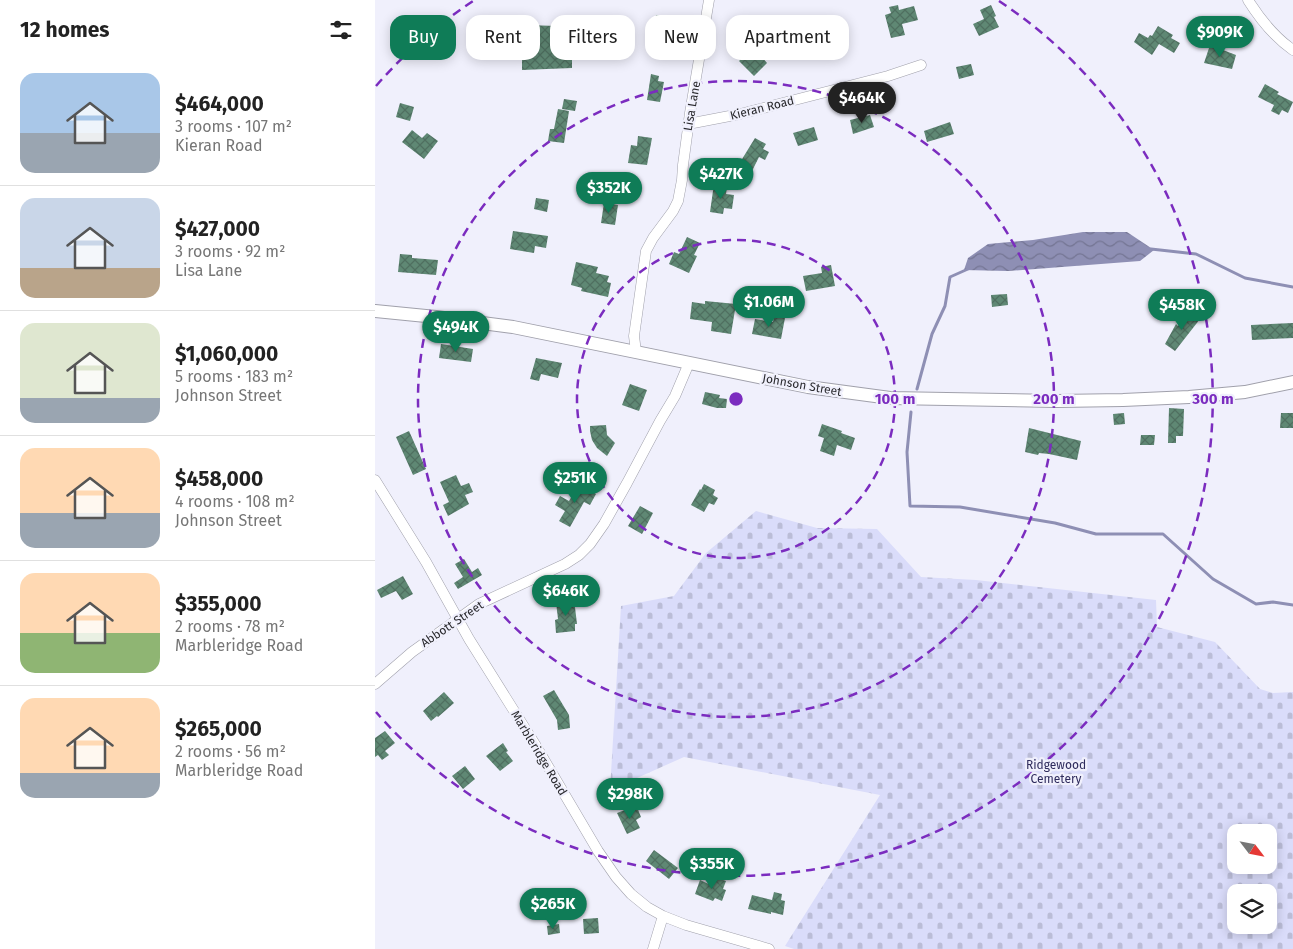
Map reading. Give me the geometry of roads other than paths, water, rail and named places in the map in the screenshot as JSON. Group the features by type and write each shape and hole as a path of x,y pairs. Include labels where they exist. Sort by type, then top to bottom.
{"street":[{"name":"Lisa Lane","path":"636,352 634,336 646,251 678,201 688,124 709,0"},
{"path":"1248,0 1268,28 1283,44 1293,50"},
{"name":"Kieran Road","path":"688,124 740,114 888,76 921,65"},
{"name":"Johnson Street","path":"375,311 513,327 808,387 890,398 1057,401 1123,400 1245,392 1293,382"},
{"name":"Abbott Street","path":"375,684 412,652 479,604 565,564 579,555 590,544 604,524 675,396 689,363"},
{"name":"Marbleridge Road","path":"375,480 616,878 647,907 663,916 686,926 769,949"},
{"path":"653,949 663,916"}],"water":[{"path":"1083,232 1127,232 1154,250 1140,261 1008,271 964,270 968,258 988,244 1033,240"}],"waterway":[{"path":"1151,249 1196,254 1245,278 1293,287"},
{"path":"917,389 932,334 945,306 950,277 968,269"},
{"path":"911,412 907,452 910,506 960,507 1055,523 1096,534 1163,534 1213,579 1256,604 1273,602 1293,605"}],"park label":[{"name":"Ridgewood Cemetery","path":"1056,772"}]}
